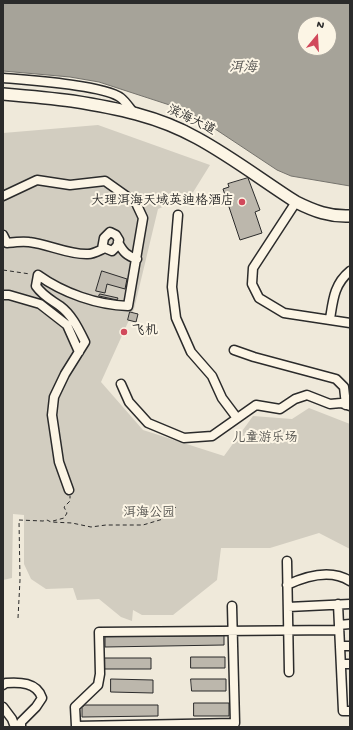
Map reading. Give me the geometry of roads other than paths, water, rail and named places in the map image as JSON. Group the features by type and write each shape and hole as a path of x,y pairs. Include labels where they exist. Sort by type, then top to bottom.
{"main road":[{"name":"滨海大道","path":"3,94 108,106 160,120 196,137 226,154 296,202 324,214 350,216"}],"street":[{"path":"3,78 109,92 120,98 133,112"},
{"path":"3,196 37,180 70,185 104,181 136,203 143,218 128,306 113,306 85,298 51,284 38,274 36,286 42,295 60,306 74,320 85,342 65,374 54,397 52,415 59,462 69,490"},
{"path":"296,202 253,268 252,284 259,298 284,313 350,323"},
{"path":"178,215 172,287 176,318 191,352 212,376 222,398 237,418"},
{"path":"102,249 104,238 110,232 116,235 123,251 129,256 137,258"},
{"path":"4,241 29,242 88,254 105,248 112,251 118,242"},
{"path":"330,319 333,294 344,276 350,271"},
{"path":"3,295 9,295 40,304 67,325 79,352"},
{"path":"234,350 254,357 336,379 344,387 348,406"},
{"path":"121,384 128,402 148,423 184,438 212,436 256,405 280,409 295,399 307,395 330,404 341,403 348,406"},
{"path":"287,561 289,672"},
{"path":"287,585 308,577 321,575 340,576 350,581"},
{"path":"338,604 341,664 346,686 343,711 350,711"},
{"path":"288,607 350,604"},
{"path":"232,606 232,631 235,723 176,726 76,726 75,707 98,685 100,674 99,632 232,631 288,630 339,627 350,624"},
{"path":"340,646 350,646"},
{"path":"341,664 350,664"},
{"path":"3,685 6,683 20,682 33,687 40,692 42,698 36,707 21,722 21,727"},
{"path":"3,706 12,719 15,727"}],"water":[{"name":"洱海","path":"3,3 350,3 350,186 291,176 277,170 188,111 99,82 70,77 3,71"}],"place":[{"name":"大理洱海天域英迪格酒店","path":"242,202"},
{"name":"飞机","path":"124,332"}],"park label":[{"name":"儿童游乐场","path":"265,439"},
{"name":"洱海公园","path":"149,514"}]}
